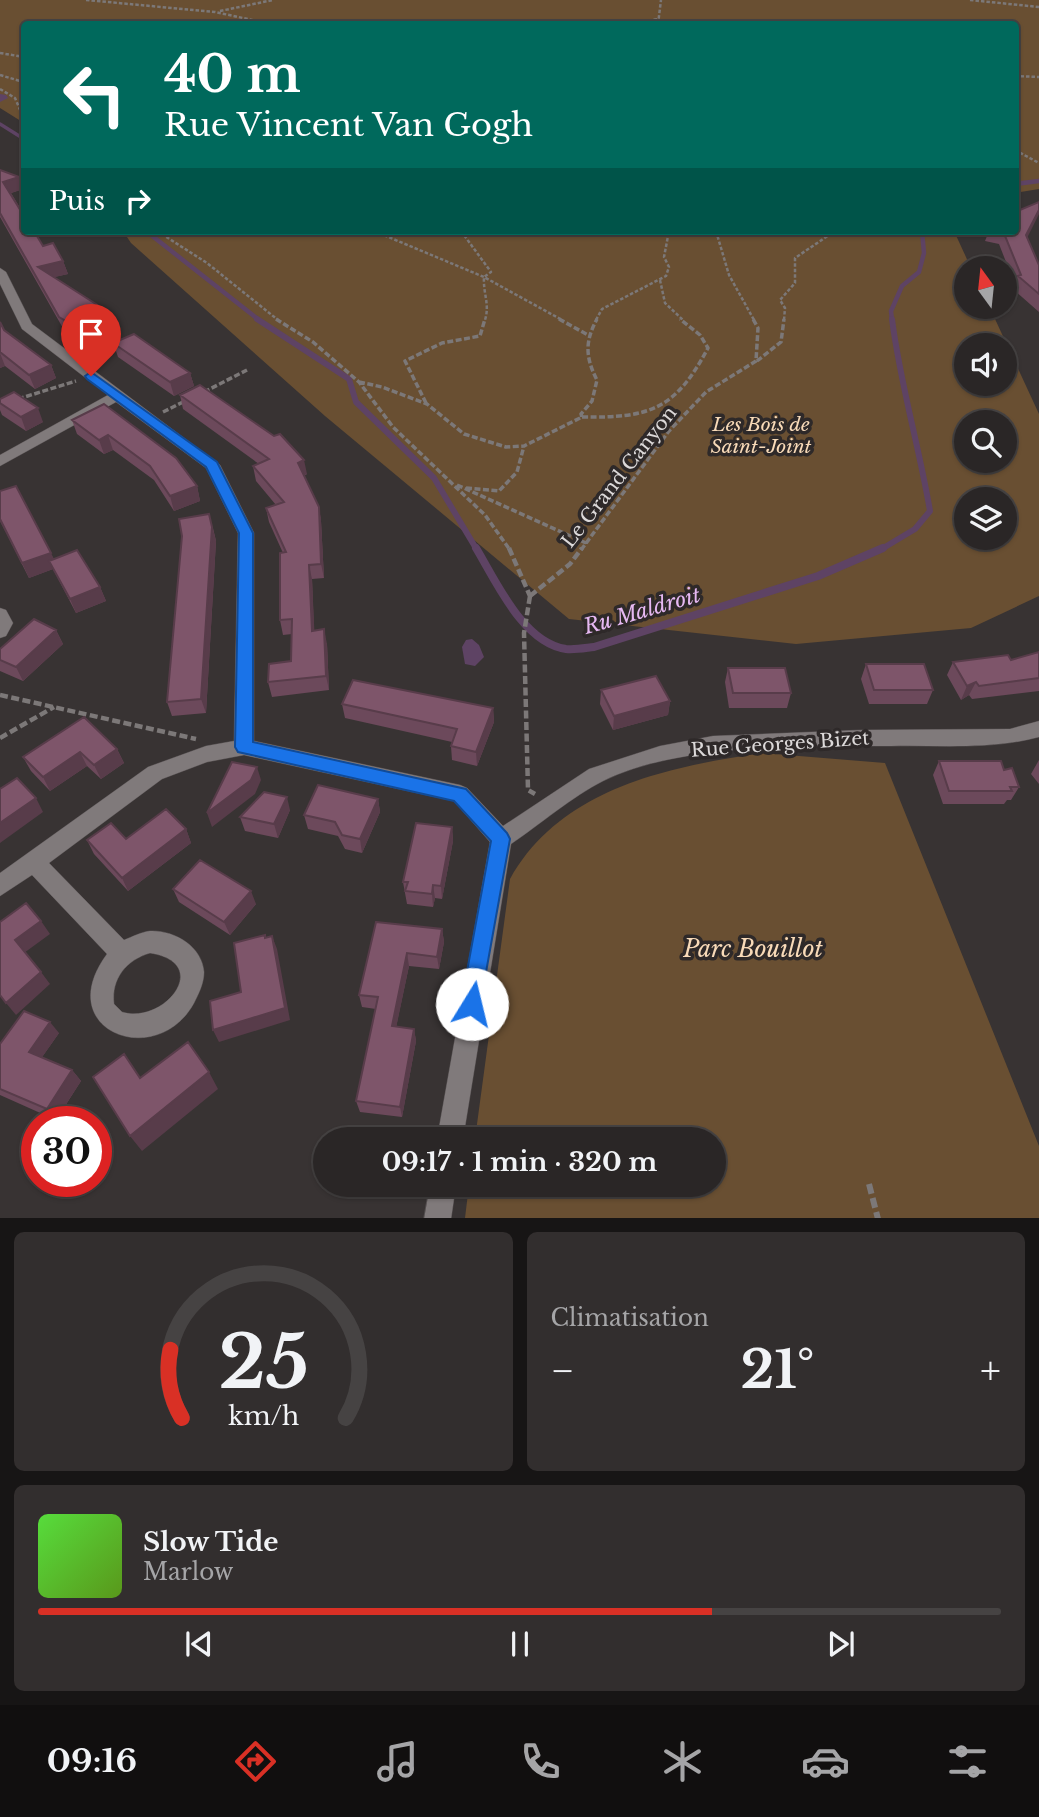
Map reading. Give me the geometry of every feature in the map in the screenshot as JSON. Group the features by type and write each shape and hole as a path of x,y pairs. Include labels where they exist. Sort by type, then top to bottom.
{"street":[{"path":"0,272 27,326 117,397 212,465 246,533 244,747"},
{"path":"0,461 117,397"},
{"path":"0,614 4,623 0,631"},
{"name":"Rue Georges Bizet","path":"501,839 596,775 660,754 713,744 862,738 1010,737 1039,729"},
{"path":"0,886 155,773 206,754 244,747 460,794 501,839 452,1127"},
{"path":"33,861 122,954"},
{"path":"437,1218 441,1197"}],"path":[{"path":"86,0 215,12 257,21"},
{"path":"215,12 273,0"},
{"path":"648,21 658,19 661,0"},
{"path":"970,0 1039,7"},
{"path":"0,53 21,56"},
{"path":"0,75 21,82"},
{"path":"1019,76 1039,77"},
{"path":"0,89 15,98 21,112"},
{"path":"1019,152 1039,163"},
{"path":"164,235 207,263 262,308 323,350 359,382 393,427 485,515 510,551 530,596 524,633 528,790 551,805"},
{"path":"384,235 484,277 588,335"},
{"path":"464,235 491,272 484,277"},
{"path":"582,417 581,414 592,401 597,380 587,361 588,335 602,309 666,276 669,267 664,257 668,235"},
{"path":"717,235 729,275 758,328 756,361"},
{"name":"Le Grand Canyon","path":"530,596 570,564 669,430 706,391 756,361 781,342 785,308 780,300 795,283 795,258 829,235"},
{"path":"484,277 483,291 489,306 480,336 442,343 405,361 427,404 464,434 506,447 524,446 582,417 618,418 666,405 690,383 708,348 704,336 677,316 664,301 660,280"},
{"path":"199,394 247,370"},
{"path":"12,401 91,376"},
{"path":"359,382 382,387 408,400 427,404"},
{"path":"148,419 187,400"},
{"path":"463,488 499,491 512,481 523,462 524,446"},
{"path":"453,484 586,543"},
{"path":"0,695 193,738 202,742 206,754"},
{"path":"0,738 54,707"},
{"path":"869,1184 878,1218"}],"green space":[{"path":"0,0 1039,0 1039,189 1019,192 1019,21 21,21 21,121 0,108"},
{"name":"Les Bois de Saint-Joint","path":"126,235 956,235 965,256 954,256 954,319 995,319 1002,333 954,333 954,396 1017,396 1017,366 1039,414 1039,596 971,628 796,644 569,619 325,416 131,243"},
{"name":"Parc Bouillot","path":"762,753 885,763 1039,1146 1039,1218 465,1218 468,1197 726,1197 726,1127 477,1127 510,879 532,848 558,823 587,803 654,775"}],"shaded area":[{"path":"472,639 479,645 484,657 475,666 465,664 462,647 466,640"}],"building":[{"path":"0,170 19,177 3,182 21,211 21,235 36,235 43,246 53,243 63,261 38,267 99,306 89,310 119,331 99,340 69,319 66,321 59,317 0,213"},
{"path":"1039,202 1039,210 1026,235 1039,265 1039,294 1018,276 1021,275 1017,256 1013,256 1005,235 1019,235 1019,210"},
{"path":"0,322 4,330 51,365 29,375 0,352"},
{"path":"134,334 190,373 170,382 113,343"},
{"path":"200,385 274,436 280,434 304,460 298,463 319,507 321,564 309,565 312,631 324,629 326,676 268,682 269,664 291,661 292,619 280,620 280,553 286,552 266,508 284,502 253,466 269,459 180,395"},
{"path":"14,392 38,408 21,417 0,403 0,399"},
{"path":"104,404 176,458 197,486 170,496 150,466 108,435 99,440 72,420"},
{"path":"16,486 51,553 22,563 0,519 0,491"},
{"path":"209,514 212,527 201,699 167,702 182,536 179,519"},
{"path":"77,550 100,587 70,599 49,561"},
{"path":"34,619 56,630 16,667 0,660 0,649"},
{"path":"1039,652 1039,678 979,686 976,682 967,686 953,662 1008,655 1011,660"},
{"path":"866,664 924,664 933,690 874,690"},
{"path":"728,668 785,668 791,693 733,693"},
{"path":"656,676 670,701 614,716 601,690"},
{"path":"353,680 493,708 476,752 451,746 457,729 342,704"},
{"path":"84,717 117,749 94,765 80,752 43,777 23,757"},
{"path":"939,761 1001,761 1004,770 1012,768 1019,787 1010,787 1012,791 949,791"},
{"path":"232,762 257,767 251,780 207,813"},
{"path":"17,778 36,798 0,823 0,789"},
{"path":"318,785 378,799 360,839 342,835 335,822 304,815"},
{"path":"264,792 287,797 274,824 240,817"},
{"path":"166,809 186,829 122,878 87,840 111,823 126,839"},
{"path":"416,823 452,827 441,886 433,885 432,894 405,891 408,882 403,882"},
{"path":"200,860 251,891 224,922 173,889"},
{"path":"26,903 41,921 15,940 41,972 6,1003 0,995 0,922"},
{"path":"376,922 442,929 437,957 407,953 392,1026 414,1029 400,1107 356,1101 378,997 359,995"},
{"path":"265,935 265,938 272,936 285,1008 213,1030 210,1001 241,992 234,943"},
{"path":"24,1011 50,1022 29,1052 72,1070 49,1106 40,1106 0,1089 0,1044"},
{"path":"188,1042 209,1072 130,1136 93,1077 124,1054 140,1078"}],"waterway":[{"name":"Ru Maldroit","path":"0,124 21,137"},
{"name":"Ru Maldroit","path":"1019,184 1039,181"},
{"name":"Ru Maldroit","path":"151,235 259,320"},
{"name":"Ru Maldroit","path":"892,320 891,311 902,286 919,272 924,253 922,235"},
{"name":"Ru Maldroit","path":"257,319 349,379 356,402 434,478 477,550"},
{"name":"Ru Maldroit","path":"880,550 915,529 930,511 892,319"},
{"name":"Ru Maldroit","path":"476,548 512,609 524,623 551,644 566,649 594,647 818,576 883,548"}],"route":[{"path":"91,376 212,465 246,533 244,747 460,794 501,839 472,1004"}]}
